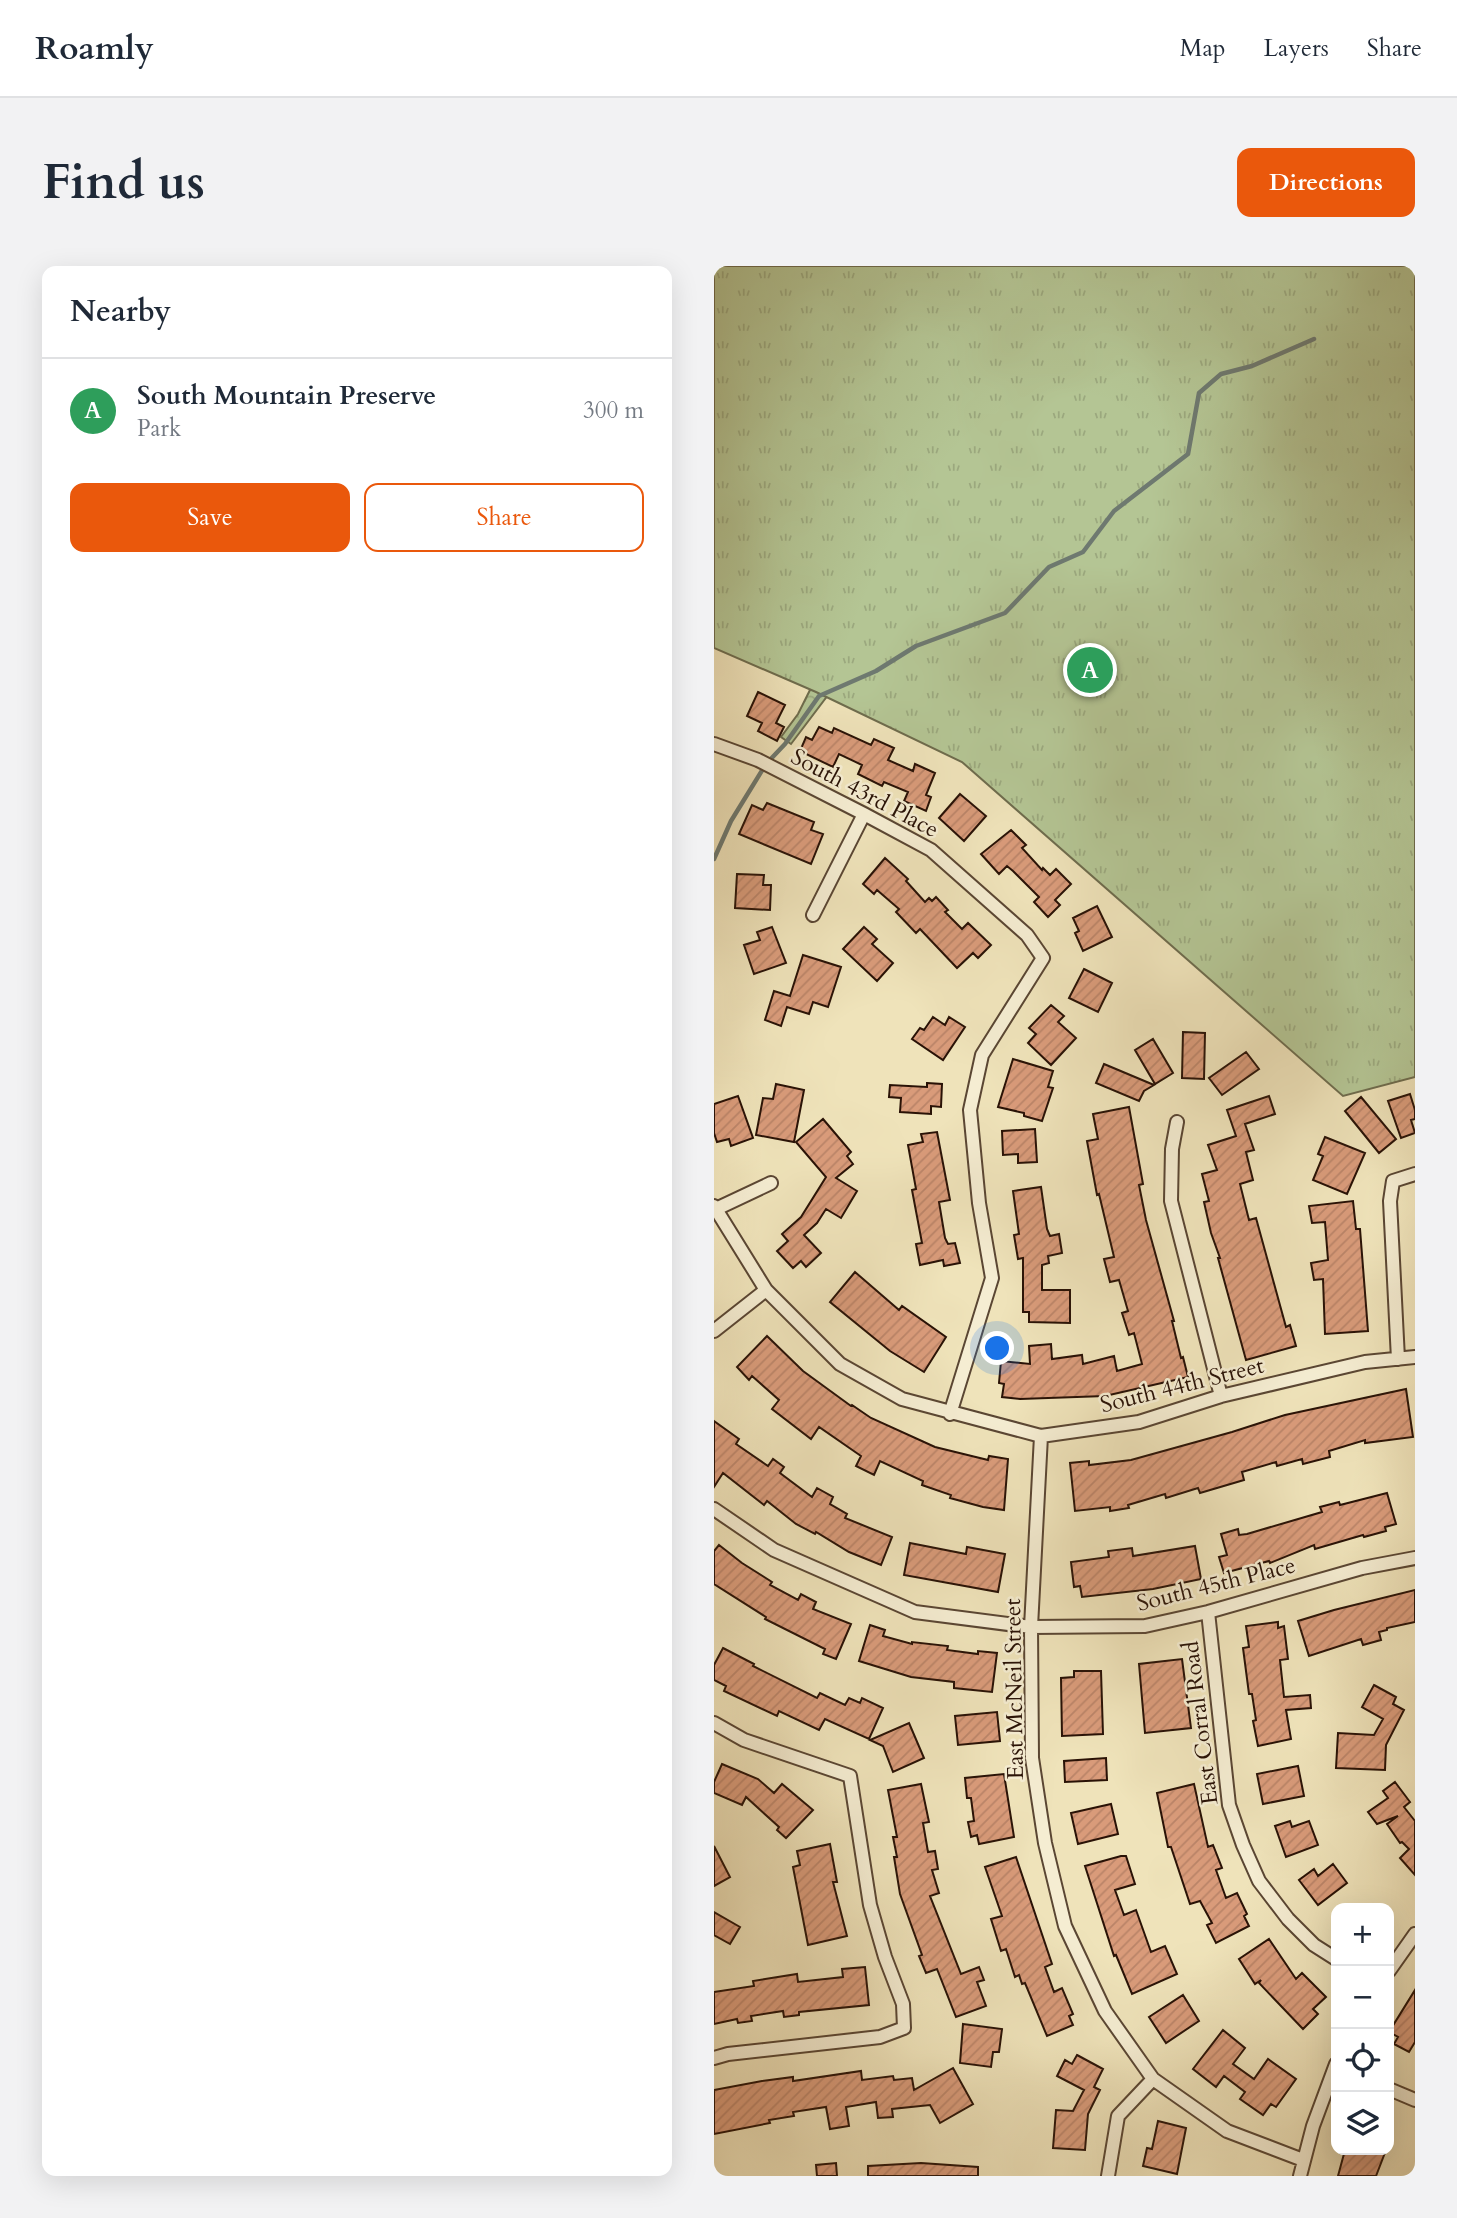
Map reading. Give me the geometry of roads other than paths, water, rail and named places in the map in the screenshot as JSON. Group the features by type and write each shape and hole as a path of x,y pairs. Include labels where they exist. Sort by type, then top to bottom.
{"street":[{"name":"South 43rd Place","path":"714,744 758,760 931,850 1027,935 1043,958 982,1055 970,1110 979,1203 992,1278 950,1414"},
{"path":"813,915 864,814"},
{"path":"1177,1122 1171,1149 1171,1201 1221,1396"},
{"path":"1398,1359 1390,1201 1393,1181 1415,1174"},
{"path":"715,1207 771,1183"},
{"name":"South 44th Street","path":"715,1207 766,1290 840,1364 902,1399 950,1414 1041,1436 1139,1422 1221,1396 1365,1362 1415,1357"},
{"path":"714,1331 766,1290"},
{"name":"East McNeil Street","path":"1041,1436 1031,1627 1032,1758 1045,1843 1065,1926 1105,2011 1153,2079 1227,2131 1303,2160"},
{"name":"South 45th Place","path":"714,1509 774,1550 915,1612 1031,1627 1145,1626 1208,1612 1362,1568 1415,1558"},
{"name":"East Corral Road","path":"1208,1612 1229,1805 1243,1845 1259,1881 1288,1919 1314,1945 1331,1956"},
{"path":"714,1723 744,1740 850,1776 870,1905 903,2004 904,2028 880,2037 714,2058"},
{"path":"1393,1966 1415,1934"},
{"path":"1108,2176 1118,2116 1153,2079"},
{"path":"1300,2176 1331,2079"},
{"path":"1394,2091 1415,2100"}],"waterway":[{"path":"714,859 731,821 766,764 785,744 819,696 876,671 916,646 1005,613 1049,567 1083,552 1114,511 1188,454 1199,393 1221,374 1252,366 1314,339"}],"place":[{"name":"South Mountain Preserve","path":"1090,670"}]}
